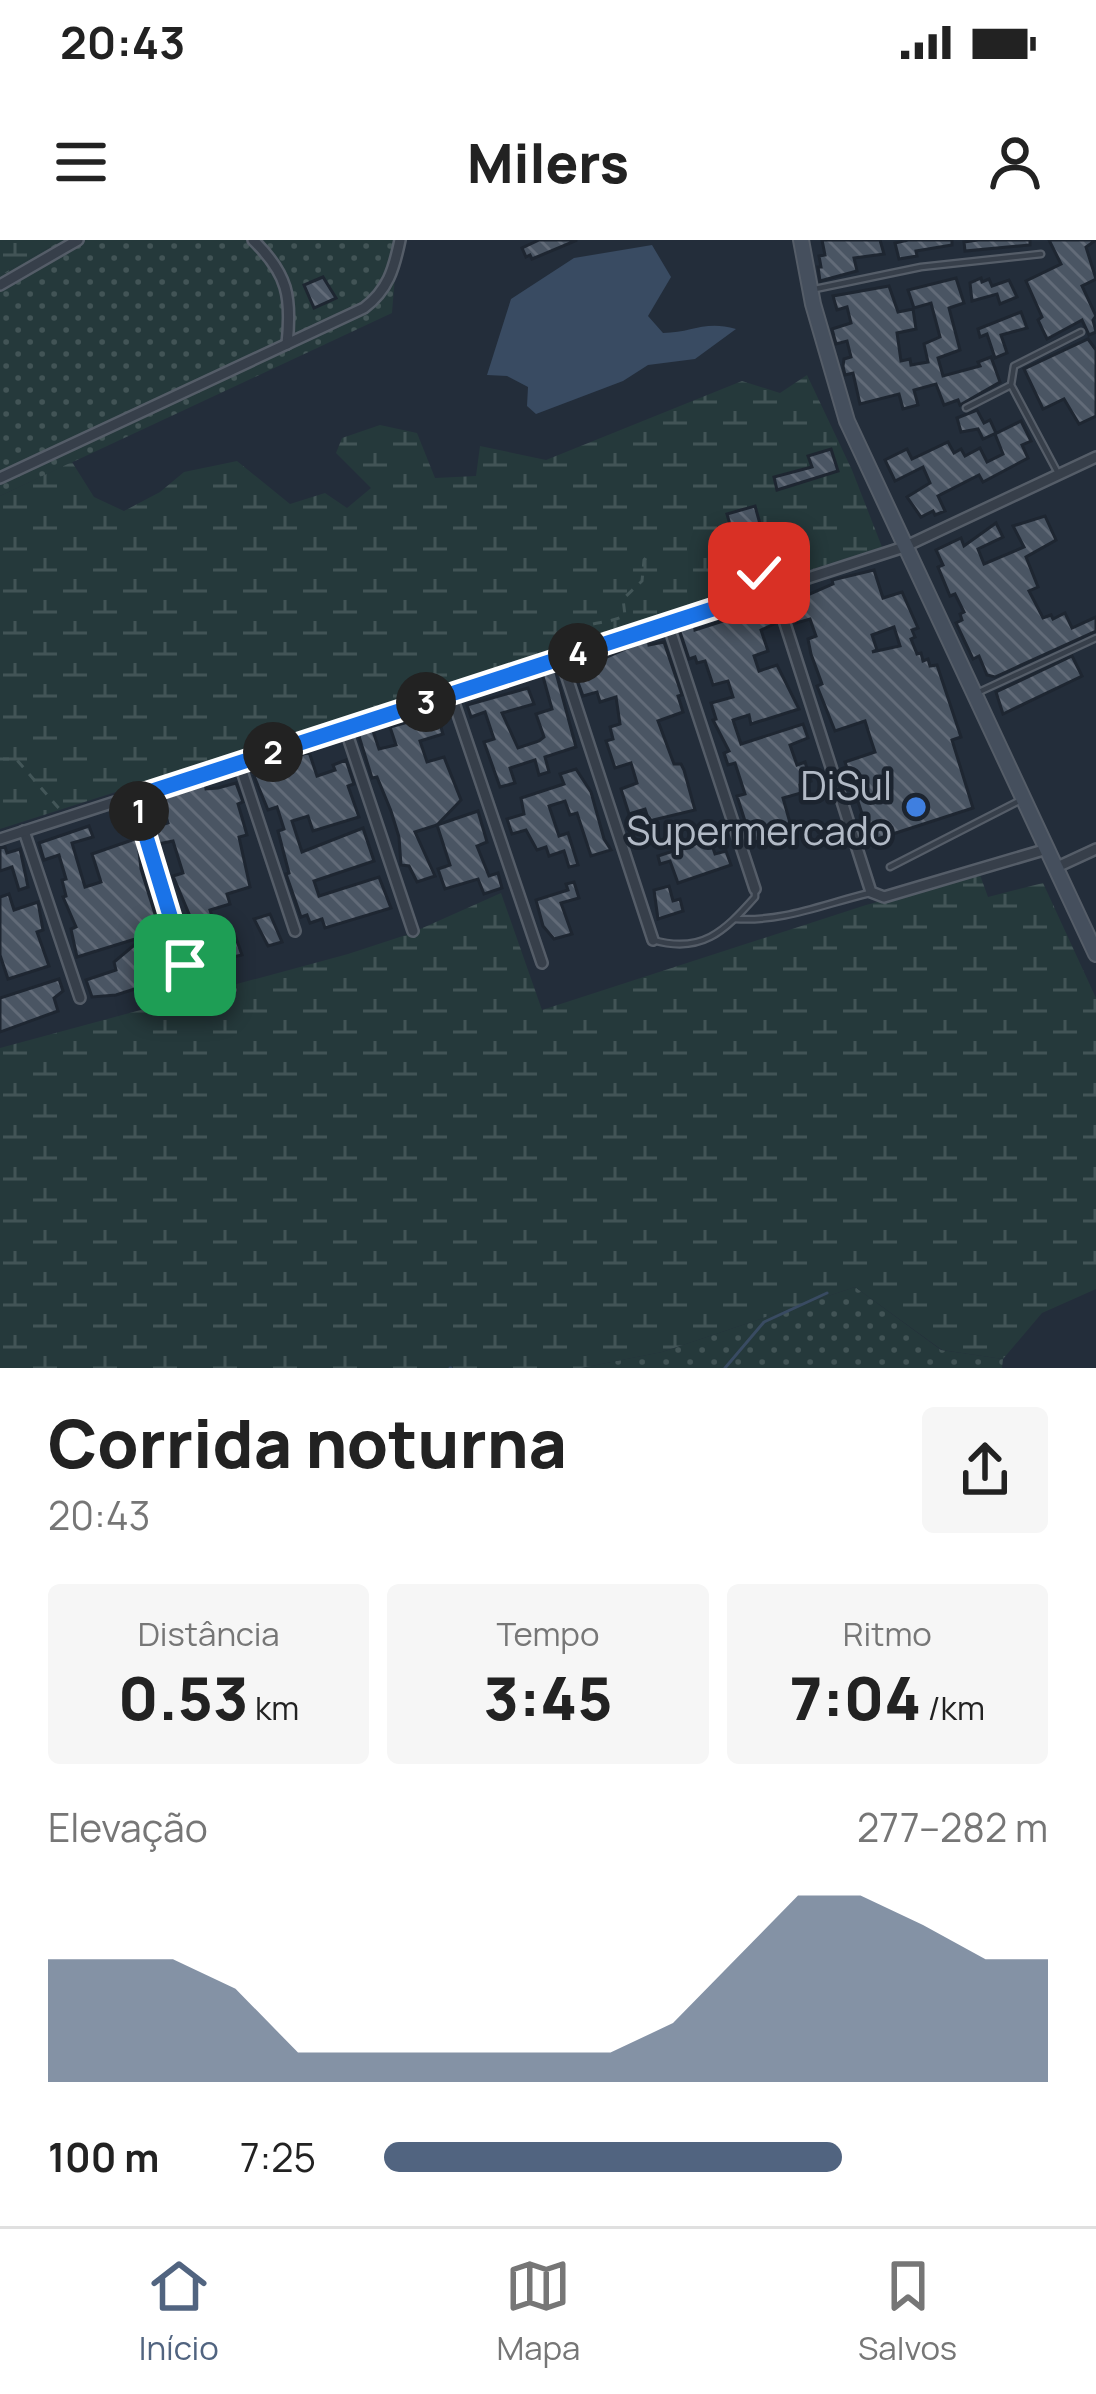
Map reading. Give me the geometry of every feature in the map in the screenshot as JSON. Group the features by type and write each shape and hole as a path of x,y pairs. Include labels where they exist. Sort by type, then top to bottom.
{"main road":[{"path":"801,240 810,290 848,422 1096,954"}],"street":[{"path":"0,285 78,240"},
{"path":"253,240 287,287 291,306 287,344"},
{"path":"0,478 364,308 380,296 394,270 400,240"},
{"path":"0,839 904,547 1096,457"},
{"path":"770,591 871,892 884,897 1046,849"},
{"path":"668,624 755,889"},
{"path":"565,657 652,940"},
{"path":"451,694 542,963"},
{"path":"345,728 413,931"},
{"path":"239,763 295,931"},
{"path":"134,797 185,965"},
{"path":"24,831 80,998"},
{"path":"1055,868 1096,849"}],"lane":[{"path":"810,290 921,267 1040,254"},
{"path":"1059,475 1011,385 1014,366 1081,332"},
{"path":"966,408 1011,385"},
{"path":"739,545 770,591"},
{"path":"974,694 1096,638"},
{"path":"890,867 1023,799"},
{"path":"652,940 677,947 704,941 735,919 755,897 755,889"},
{"path":"735,919 764,921 805,914 871,892"}],"path":[{"path":"565,657 569,635 576,629 625,615 623,599 642,580 644,560 652,553"},
{"path":"0,759 16,759 66,818"}],"green space":[{"path":"0,240 62,240 0,275"},
{"path":"62,240 398,240 392,313 0,496 0,275"},
{"path":"807,375 882,547 0,829 0,496 72,462 94,497 124,511 160,492 184,472 237,461 290,504 325,493 347,508 371,488 336,453 342,438 380,425 417,433 435,478 476,476 480,446 546,460 742,381 780,393"},
{"path":"980,875 988,897 1043,883 1096,998 1096,1289 1042,1313 1003,1359 942,1350 855,1287 662,1352 581,1368 0,1368 0,1048 348,954 409,934 501,893 542,1010 866,905"},
{"path":"855,1287 941,1350 1003,1359 1002,1368 581,1368 662,1352"}],"water":[{"path":"652,245 671,277 648,316 663,333 715,326 736,329 695,359 648,365 623,381 536,414 527,406 528,387 507,376 487,375 511,299 574,258"}],"building":[{"path":"539,240 577,240 532,259 526,257 522,248"},
{"path":"822,240 880,240 884,254 854,258 857,271 820,281 819,256 825,255"},
{"path":"952,240 952,245 899,259 895,243"},
{"path":"1030,240 1030,245 965,251 964,242"},
{"path":"1049,240 1096,240 1086,247 1096,279 1082,286 1096,316 1096,332 1089,335 1082,320 1047,339 1026,281 1061,264"},
{"path":"323,277 336,298 314,308 304,285"},
{"path":"956,278 964,303 949,308 960,350 938,358 943,376 980,366 978,362 991,357 1000,382 960,405 958,400 944,405 936,384 914,390 918,405 903,409 899,394 860,404 853,373 845,375 843,366 844,359 851,357 847,341 836,344 832,329 851,323 847,307 837,310 833,296 889,286 898,312 913,309 916,329 897,333 901,361 910,359 911,365 928,362 924,344 940,337 931,303 914,308 908,290"},
{"path":"981,278 982,282 989,279 992,286 1009,280 1017,297 1000,304 997,294 972,301 970,283"},
{"path":"1021,312 1027,328 1001,335 1007,353 995,358 987,334 980,337 978,329"},
{"path":"1088,339 1096,350 1096,416 1079,424 1064,399 1043,409 1024,369"},
{"path":"977,410 984,423 990,420 996,433 983,439 978,429 961,432 957,418"},
{"path":"1021,421 1031,441 1022,445 1028,458 983,482 979,475 938,496 945,511 935,515 933,511 921,517 907,497 930,483 923,467 895,481 885,460 907,449 912,459 948,442 954,453 961,449 965,456 980,448 987,462 1003,454 995,434"},
{"path":"831,449 838,471 777,490 774,477 812,467 808,456"},
{"path":"755,506 762,531 734,539 727,514"},
{"path":"1045,516 1056,540 1026,557 1038,587 1029,591 1043,618 1065,613 1072,628 1096,617 1096,631 995,677 987,675 979,656 973,659 956,623 964,612 955,594 950,596 936,550 961,538 964,546 996,523 1003,537 978,549 984,564 1024,547 1013,526"},
{"path":"874,570 883,598 902,592 918,628 912,630 915,637 911,639 917,654 921,653 923,661 928,659 930,666 937,665 961,737 952,740 973,808 871,841 845,762 875,752 865,721 835,731 817,686 822,684 808,639 816,636 810,619 796,623 789,603 833,584 832,580","holes":["894,627 900,646 872,652 877,650 872,635"]},
{"path":"770,606 774,624 761,630 768,651 754,656 759,671 777,665 799,709 751,724 749,715 733,720 741,744 803,724 808,738 790,745 797,765 805,762 811,781 800,785 801,793 783,798 792,830 752,843 737,796 745,794 735,763 728,765 724,753 729,751 713,720 711,703 733,697 728,681 713,685 705,661 689,659 679,629 694,624 695,630"},
{"path":"648,639 649,645 664,642 682,695 678,696 683,712 658,721 674,764 681,764 684,770 695,810 649,821 645,809 629,814 621,789 637,783 631,763 615,768 606,741 613,739 610,727 620,724 616,697 600,702 597,692 583,696 576,677 591,672 589,665"},
{"path":"1072,656 1082,676 1003,714 996,692"},
{"path":"555,669 576,747 545,757 549,772 539,775 535,760 510,768 515,783 500,787 484,742 494,739 485,712 471,717 467,705 528,688 534,704 502,713 518,748 539,741 544,737 536,714 552,709 542,673"},
{"path":"437,714 443,734 420,741 427,762 444,757 461,800 437,825 415,832 435,876 417,882 409,866 401,865 391,811 377,777 372,778 358,733 372,728 379,749 396,745 390,727"},
{"path":"309,752 317,776 346,760 354,784 348,786 359,817 313,831 308,816 292,821 302,852 363,828 374,861 314,881 319,896 379,877 391,908 325,928 322,919 310,923 307,915 301,917 286,874 278,831 284,829 277,807 268,810 254,776"},
{"path":"576,769 591,792 611,850 591,856 577,813 570,815 565,801 549,806 559,836 568,833 578,865 569,867 564,851 549,856 546,847 537,850 526,830 512,834 507,819 524,814 521,798 564,784 560,774"},
{"path":"236,783 243,802 238,804 247,835 239,837 250,887 227,894 230,904 210,910 216,929 232,927 242,955 233,957 228,942 196,952 188,922 192,921 173,876 183,873 173,841 158,844 153,827 168,823 161,799 205,784 206,789"},
{"path":"478,811 487,842 477,846 489,876 498,873 502,888 484,894 478,879 445,889 438,869 450,865 437,825"},
{"path":"89,826 93,837 72,843 85,887 101,882 92,854 135,839 138,842 141,869 160,930 149,934 154,949 166,946 172,977 116,995 92,997 86,980 116,970 114,962 145,936 77,957 71,929 76,927 63,897 62,880 66,879 59,855 44,860 39,843"},
{"path":"710,839 715,854 726,851 731,865 678,883 670,861 660,864 658,856"},
{"path":"5,847 7,853 20,849 28,887 19,890 12,867 0,871 0,848"},
{"path":"574,882 579,898 561,903 572,934 554,939 543,926 536,900 568,890 566,884"},
{"path":"669,886 673,901 680,899 683,911 658,919 654,890"},
{"path":"9,894 14,910 38,902 43,930 37,932 49,966 8,979 0,955 0,897"},
{"path":"270,914 282,942 268,946 254,919"},
{"path":"59,979 63,991 54,998 58,1011 0,1032 0,998"}],"waterway":[{"path":"725,1368 764,1322 827,1293"}],"place":[{"name":"DiSul Supermercado","path":"916,807"}],"route":[{"path":"185,965 134,797 765,592 759,573"}]}
